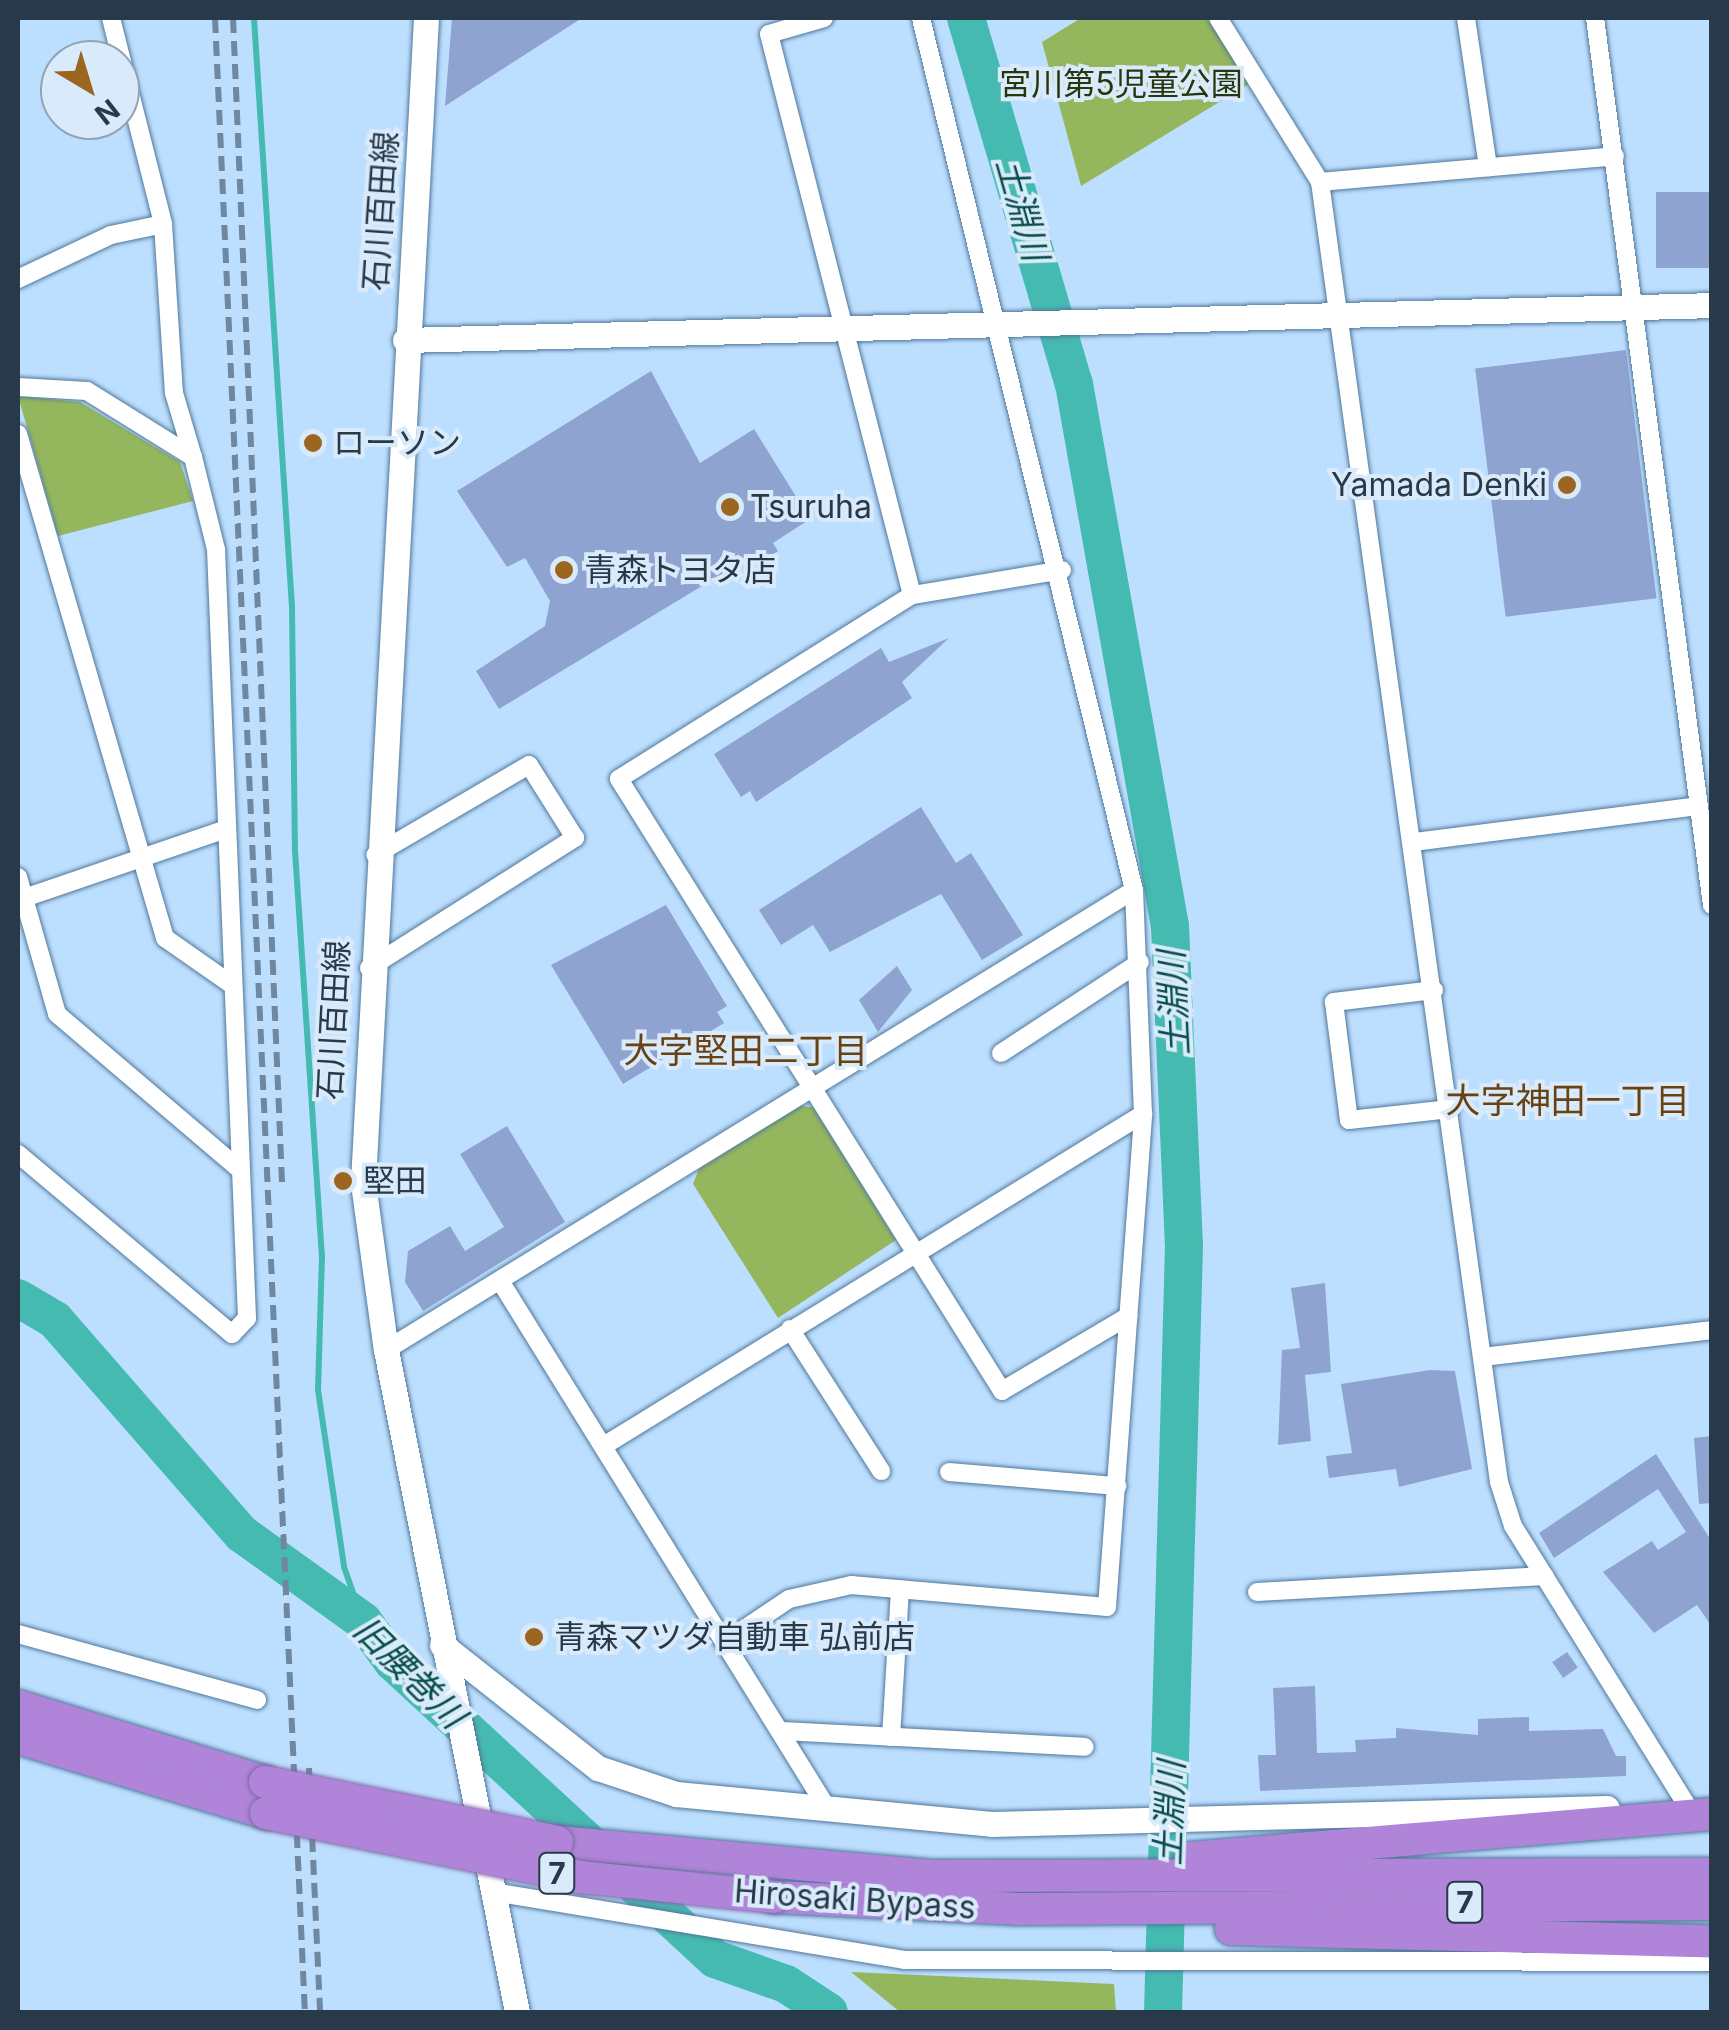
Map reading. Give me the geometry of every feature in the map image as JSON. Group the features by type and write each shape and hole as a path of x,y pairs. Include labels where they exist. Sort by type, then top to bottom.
{"highway":[{"name":"Hirosaki Bypass","path":"18,1706 265,1797 557,1842 723,1862 957,1877 1106,1895"},
{"name":"Hirosaki Bypass","path":"18,1738 581,1877 884,1905 1106,1895"},
{"path":"1106,1895 1702,1814"},
{"name":"7","path":"1218,1879 1712,1874"},
{"path":"1106,1895 1218,1879 1712,1942"},
{"name":"7","path":"1218,1879 1712,1904"}],"street":[{"path":"18,1154 232,1334 247,1318 224,830 216,549 174,393 163,224 111,18"},
{"name":"石川百田線","path":"426,18 375,855 363,1183 386,1350 465,1768 494,1892 516,2012"},
{"path":"824,18 769,34 912,596"},
{"path":"728,1640 825,1588 900,1589 1107,1607 1143,1114 1140,962 1134,890 1002,324 921,18"},
{"path":"1218,18 1320,182 1342,315 1498,1482 1544,1576 1702,1814"},
{"path":"1466,18 1488,167"},
{"path":"1595,18 1712,905"},
{"path":"1320,182 1615,156"},
{"path":"18,279 112,235 163,224"},
{"path":"405,340 1712,305"},
{"path":"18,388 87,391 193,457"},
{"path":"18,434 165,938 231,984"},
{"path":"1062,570 912,596 619,778 1002,1391 1129,1316"},
{"path":"369,968 575,838 529,765 375,855"},
{"path":"1414,842 1699,806"},
{"path":"21,899 144,863 224,830"},
{"path":"18,877 21,899 57,1014 238,1168"},
{"path":"386,1350 502,1284 1134,890"},
{"path":"1001,1053 1140,962"},
{"path":"1434,990 1334,1002 1349,1120 1450,1109"},
{"path":"605,1445 1143,1114"},
{"path":"502,1284 728,1640 827,1808"},
{"path":"790,1329 881,1471"},
{"path":"1484,1357 1712,1330"},
{"path":"950,1472 1117,1486"},
{"path":"1258,1592 1544,1576"},
{"path":"891,1737 900,1589"},
{"path":"18,1634 258,1700"},
{"path":"442,1646 485,1686 632,1784 992,1824 1103,1823 1218,1879"},
{"path":"782,1731 1085,1747"},
{"path":"494,1892 832,1951 1001,1965 1712,1962"}],"green space":[{"name":"宮川第5児童公園","path":"1081,18 1209,18 1249,84 1081,186 1042,42"},
{"path":"18,396 80,402 180,462 193,501 58,536"},
{"path":"800,1106 813,1107 896,1240 778,1318 693,1184 699,1169"},
{"path":"851,1972 1114,1984 1116,2012 900,2012"}],"building":[{"path":"452,18 582,18 445,106"},
{"path":"1656,192 1712,192 1712,268 1656,268"},
{"name":"Yamada Denki","path":"1626,350 1656,598 1506,617 1475,369"},
{"path":"651,371 700,463 754,429 810,519 773,543 778,551 764,560 758,552 499,709 476,671 545,626 550,601 525,558 507,567 457,491"},
{"path":"949,638 902,682 912,698 756,802 750,791 741,797 714,754 881,648 889,662"},
{"path":"921,807 956,863 971,853 1023,935 982,960 941,894 830,952 813,925 781,945 759,910"},
{"path":"666,905 727,1006 717,1012 724,1023 623,1084 551,965"},
{"path":"897,966 912,990 878,1032 859,1000"},
{"path":"507,1126 565,1222 423,1311 405,1282 408,1251 450,1226 465,1251 504,1227 460,1154"},
{"path":"1325,1283 1331,1372 1305,1375 1311,1441 1278,1445 1282,1350 1300,1348 1291,1288"},
{"path":"1430,1370 1455,1371 1472,1469 1399,1487 1396,1469 1329,1478 1326,1456 1352,1453 1341,1384"},
{"path":"1712,1436 1712,1503 1699,1504 1694,1438"},
{"path":"1656,1454 1712,1542 1712,1627 1697,1605 1654,1633 1603,1572 1652,1541 1658,1550 1686,1532 1658,1489 1554,1558 1539,1533"},
{"path":"1567,1652 1578,1668 1563,1678 1552,1662"},
{"path":"1315,1686 1317,1753 1356,1752 1355,1740 1396,1738 1396,1728 1478,1735 1478,1719 1529,1717 1529,1731 1603,1729 1616,1756 1626,1756 1626,1776 1260,1791 1258,1755 1276,1755 1273,1688"}],"waterway":[{"path":"254,18 292,608 295,851 322,1256 318,1390 344,1567 363,1621"},
{"name":"土淵川","path":"966,18 1074,384 1170,926 1184,1246 1163,2012"},
{"name":"旧腰巻川","path":"18,1298 55,1320 242,1534 363,1621 393,1662 715,1959 786,1984 829,2012"}],"railway":[{"path":"215,18 305,2012"},
{"path":"233,18 282,1183"},
{"path":"309,1768 320,2012"}],"place":[{"name":"ローソン","path":"313,443"},
{"name":"Yamada Denki","path":"1567,485"},
{"name":"Tsuruha","path":"730,507"},
{"name":"青森トヨタ店","path":"564,570"},
{"name":"堅田","path":"343,1181"},
{"name":"青森マツダ自動車 弘前店","path":"534,1637"}],"district":[{"name":"大字堅田二丁目","path":"746,1050"},
{"name":"大字神田一丁目","path":"1568,1100"}]}
